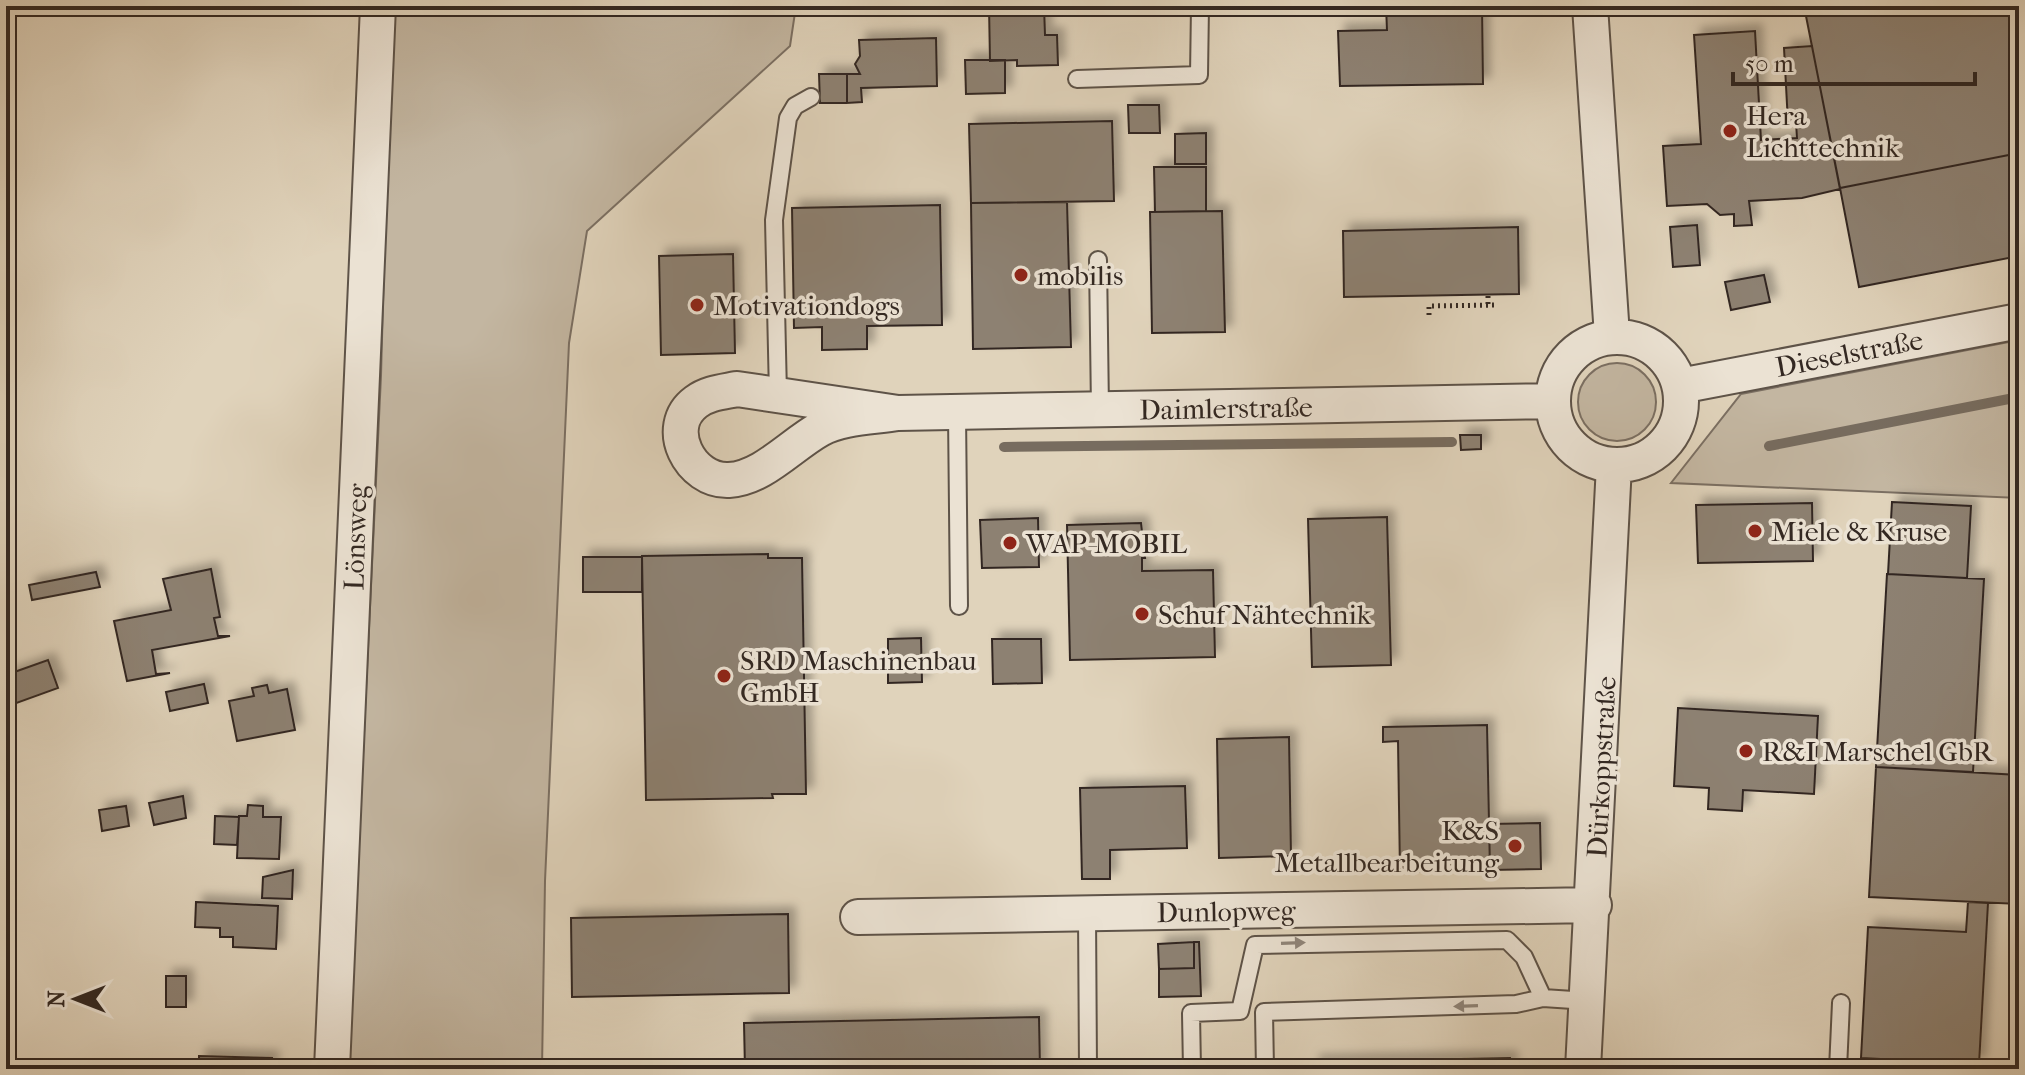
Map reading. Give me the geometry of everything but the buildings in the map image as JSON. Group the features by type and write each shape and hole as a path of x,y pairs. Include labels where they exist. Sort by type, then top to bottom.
{"street":[{"name":"Lönsweg","path":"332,1069 378,6"},
{"path":"1590,6 1612,336"},
{"name":"Dieselstraße","path":"1680,386 2019,321"},
{"path":"1612,336 1648,344 1668,362 1680,386 1682,406 1677,425 1667,442 1653,455 1614,465 1578,452 1565,438 1556,421 1553,401 1564,365 1577,350 1593,341 1612,336"},
{"name":"Daimlerstraße","path":"898,413 822,428 752,474 727,481 703,474 686,457 680,440 682,419 694,403 711,393 737,389 898,413 1553,401"},
{"name":"Dürkoppstraße","path":"1583,1069 1594,905 1614,465"},
{"name":"Dunlopweg","path":"858,917 1594,905"}],"lane":[{"path":"1077,79 1199,75 1200,6"},
{"path":"778,394 774,220 788,118 795,106 811,97"},
{"path":"1098,260 1100,410"},
{"path":"957,413 959,606"},
{"path":"1087,913 1088,1069"},
{"path":"1192,1069 1191,1013 1240,1011 1255,945 1507,940 1524,957 1543,998"},
{"path":"1265,1069 1264,1012 1516,1004 1543,998 1588,1001"},
{"path":"1838,1069 1841,1003"}],"path":[{"path":"1488,296 1488,305"},
{"path":"1429,315 1429,306 1498,305"}],"shaded area":[{"path":"391,6 796,6 790,46 587,231 569,343 545,881 542,1069 348,1069 381,376"},
{"path":"2019,340 2019,498 1671,483 1741,394"},
{"path":"1609,363 1625,363 1639,369 1650,380 1656,402 1650,424 1639,435 1625,441 1609,441 1595,435 1584,424 1578,410 1578,394 1584,380 1595,369"}],"waterway":[{"path":"1769,446 2019,397"},
{"path":"1004,447 1452,442"}],"place":[{"name":"Hera Lichttechnik","path":"1730,131"},
{"name":"mobilis","path":"1021,275"},
{"name":"Motivationdogs","path":"697,305"},
{"name":"Miele & Kruse","path":"1755,531"},
{"name":"WAP-MOBIL","path":"1010,543"},
{"name":"Schuf Nähtechnik","path":"1142,614"},
{"name":"SRD Maschinenbau GmbH","path":"724,676"},
{"name":"R&I Marschel GbR","path":"1746,751"},
{"name":"K&S Metallbearbeitung","path":"1515,846"}]}
